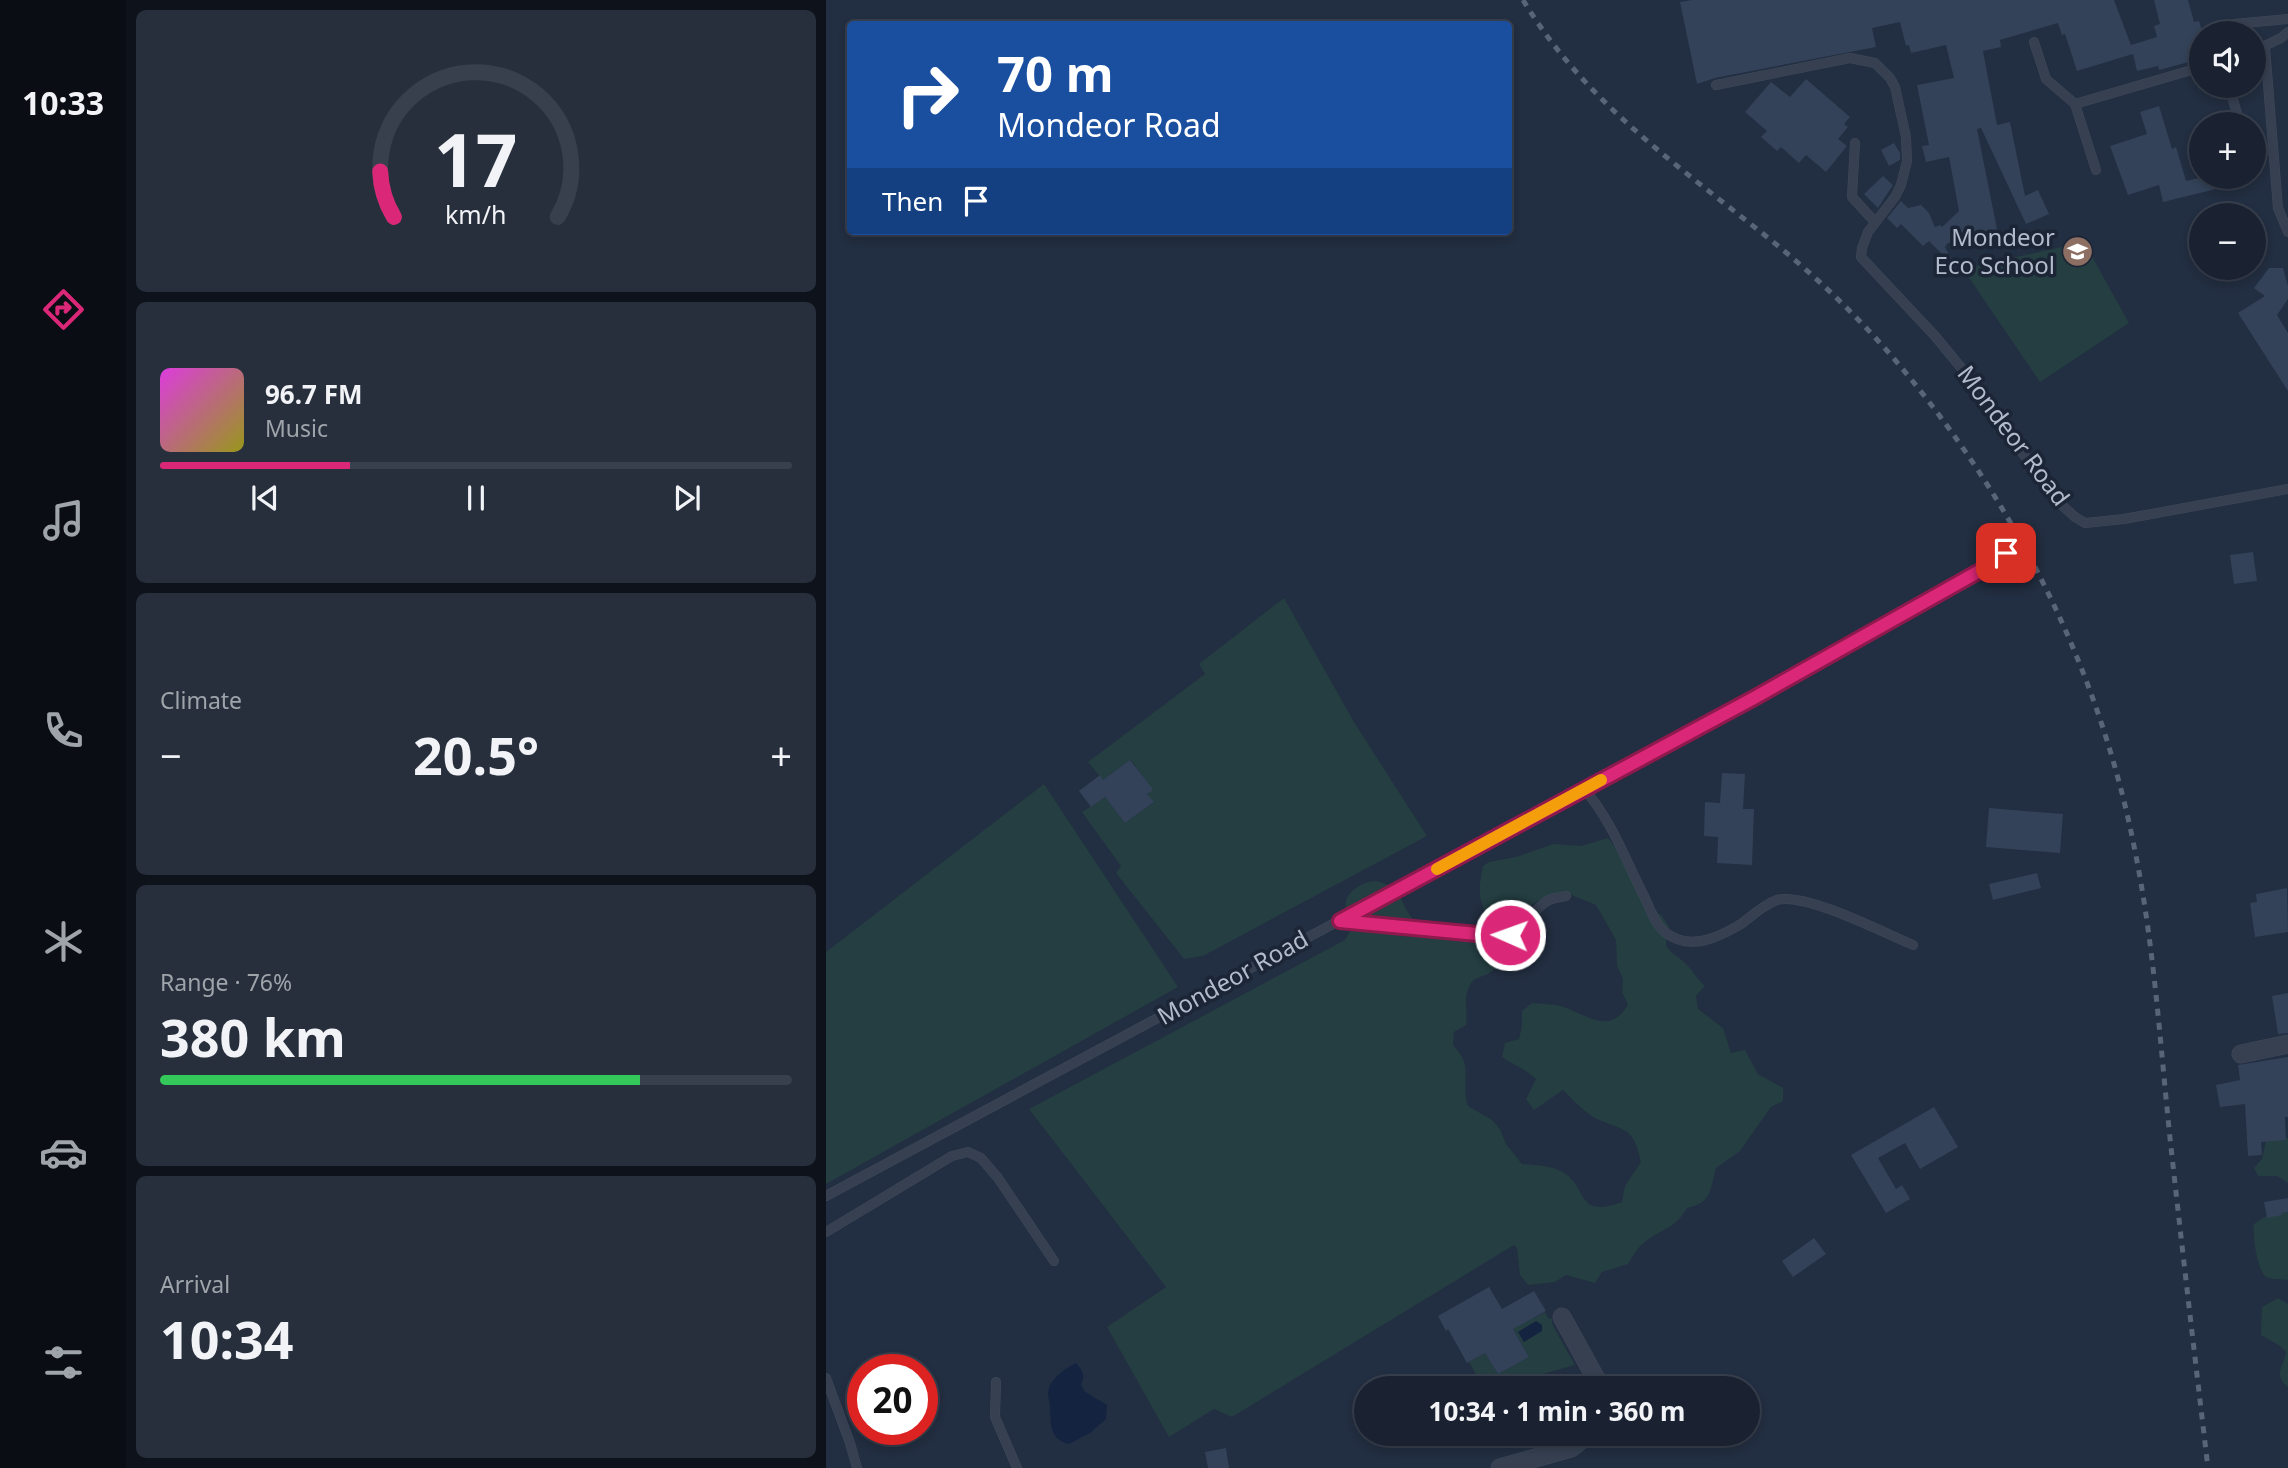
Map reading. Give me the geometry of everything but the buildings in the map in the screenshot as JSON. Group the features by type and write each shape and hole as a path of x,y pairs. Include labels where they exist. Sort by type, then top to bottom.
{"street":[{"path":"2241,1054 2288,1044"},
{"path":"1562,1317 1594,1376"},
{"path":"1500,1468 1574,1446"}],"lane":[{"path":"2266,21 2288,19"},
{"path":"2266,46 2288,32"},
{"path":"2035,42 2046,79 2076,103 2096,170"},
{"path":"1716,85 1850,58 1865,60 1883,70 1895,87 1906,136 1907,161 1895,197 1875,222 1852,197 1855,143"},
{"path":"2266,60 2278,208 2288,232"},
{"path":"2076,103 2189,71"},
{"path":"2266,150 2273,149"},
{"name":"Mondeor Road","path":"1875,222 1868,232 1861,257 1935,336 1972,381 2054,498 2075,517 2085,523 2123,519 2288,489"},
{"name":"Mondeor Road","path":"826,1196 1754,698 1992,564 2006,553"},
{"path":"1584,789 1602,814 1659,925 1676,939 1707,941 1778,900 1820,906 1913,945"},
{"path":"1340,921 1503,936 1523,927 1549,900 1566,897"},
{"path":"826,1232 952,1156 968,1152 981,1158 998,1178 1054,1261"},
{"path":"826,1378 857,1468"},
{"path":"996,1382 995,1417 1017,1468"}],"green space":[{"path":"2084,242 2129,323 2040,382 1963,269"},
{"path":"1284,598 1354,722 1427,836 1203,956 1184,959 1116,873 1121,866 1082,812 1105,797 1125,823 1153,803 1147,794 1151,788 1131,760 1103,780 1088,762 1205,674 1199,664"},
{"path":"1044,784 1178,987 826,1184 826,952"},
{"path":"1608,838 1625,860 1650,907 1662,916 1669,927 1666,932 1666,946 1705,986 1696,996 1698,1009 1723,1028 1731,1053 1745,1050 1758,1074 1783,1088 1783,1101 1771,1107 1740,1151 1716,1168 1706,1199 1687,1208 1673,1224 1643,1243 1628,1264 1602,1272 1595,1283 1566,1275 1555,1282 1528,1285 1520,1275 1517,1248 1514,1245 1232,1417 1214,1409 1169,1437 1107,1327 1166,1287 1029,1109 1345,940 1352,928 1346,908 1347,898 1361,885 1375,881 1390,886 1400,896 1411,917 1426,930 1446,938 1467,940 1486,934 1480,897 1483,866 1553,844 1581,846","holes":["1569,894 1596,905 1616,940 1617,966 1623,979 1622,992 1628,1005 1613,1020 1605,1021 1560,1006 1532,1003 1522,1011 1519,1039 1505,1043 1502,1057 1536,1079 1526,1099 1534,1110 1563,1090 1579,1106 1597,1119 1627,1132 1635,1142 1641,1162 1625,1186 1622,1202 1596,1207 1589,1204 1576,1184 1561,1171 1547,1166 1522,1164 1492,1120 1468,1106 1464,1060 1453,1045 1454,1032 1466,1025 1466,996 1471,983 1493,971 1506,957 1520,921 1535,902"]},
{"path":"2288,1138 2288,1183 2277,1176 2258,1176 2254,1168 2262,1159 2266,1141"},
{"path":"2288,1202 2288,1280 2271,1279 2266,1277 2260,1267 2254,1224"},
{"path":"2278,1298 2288,1304 2288,1387 2280,1374 2286,1352 2261,1335 2262,1307"},
{"path":"1545,1312 1548,1318 1552,1319 1552,1324 1575,1365 1535,1376 1477,1376 1469,1362 1485,1353 1498,1374 1529,1357 1510,1323 1531,1313 1534,1318"}],"water":[{"path":"1536,1321 1542,1325 1542,1331 1524,1342 1518,1332"},
{"path":"1076,1363 1083,1373 1081,1384 1084,1391 1107,1405 1106,1419 1090,1433 1069,1444 1062,1442 1054,1434 1048,1392 1056,1377"}],"railway":[{"path":"1523,0 1575,71 1605,102 1669,159 1803,267 1889,353 1974,465 2045,586 2099,715 2119,782 2142,886 2208,1468"}],"slow traffic":[{"path":"1437,869 1601,780"}],"place":[{"name":"Mondeor Eco School","path":"2078,252"}],"route":[{"path":"1510,935 1340,921 1754,698 1992,564 2006,553"}]}
